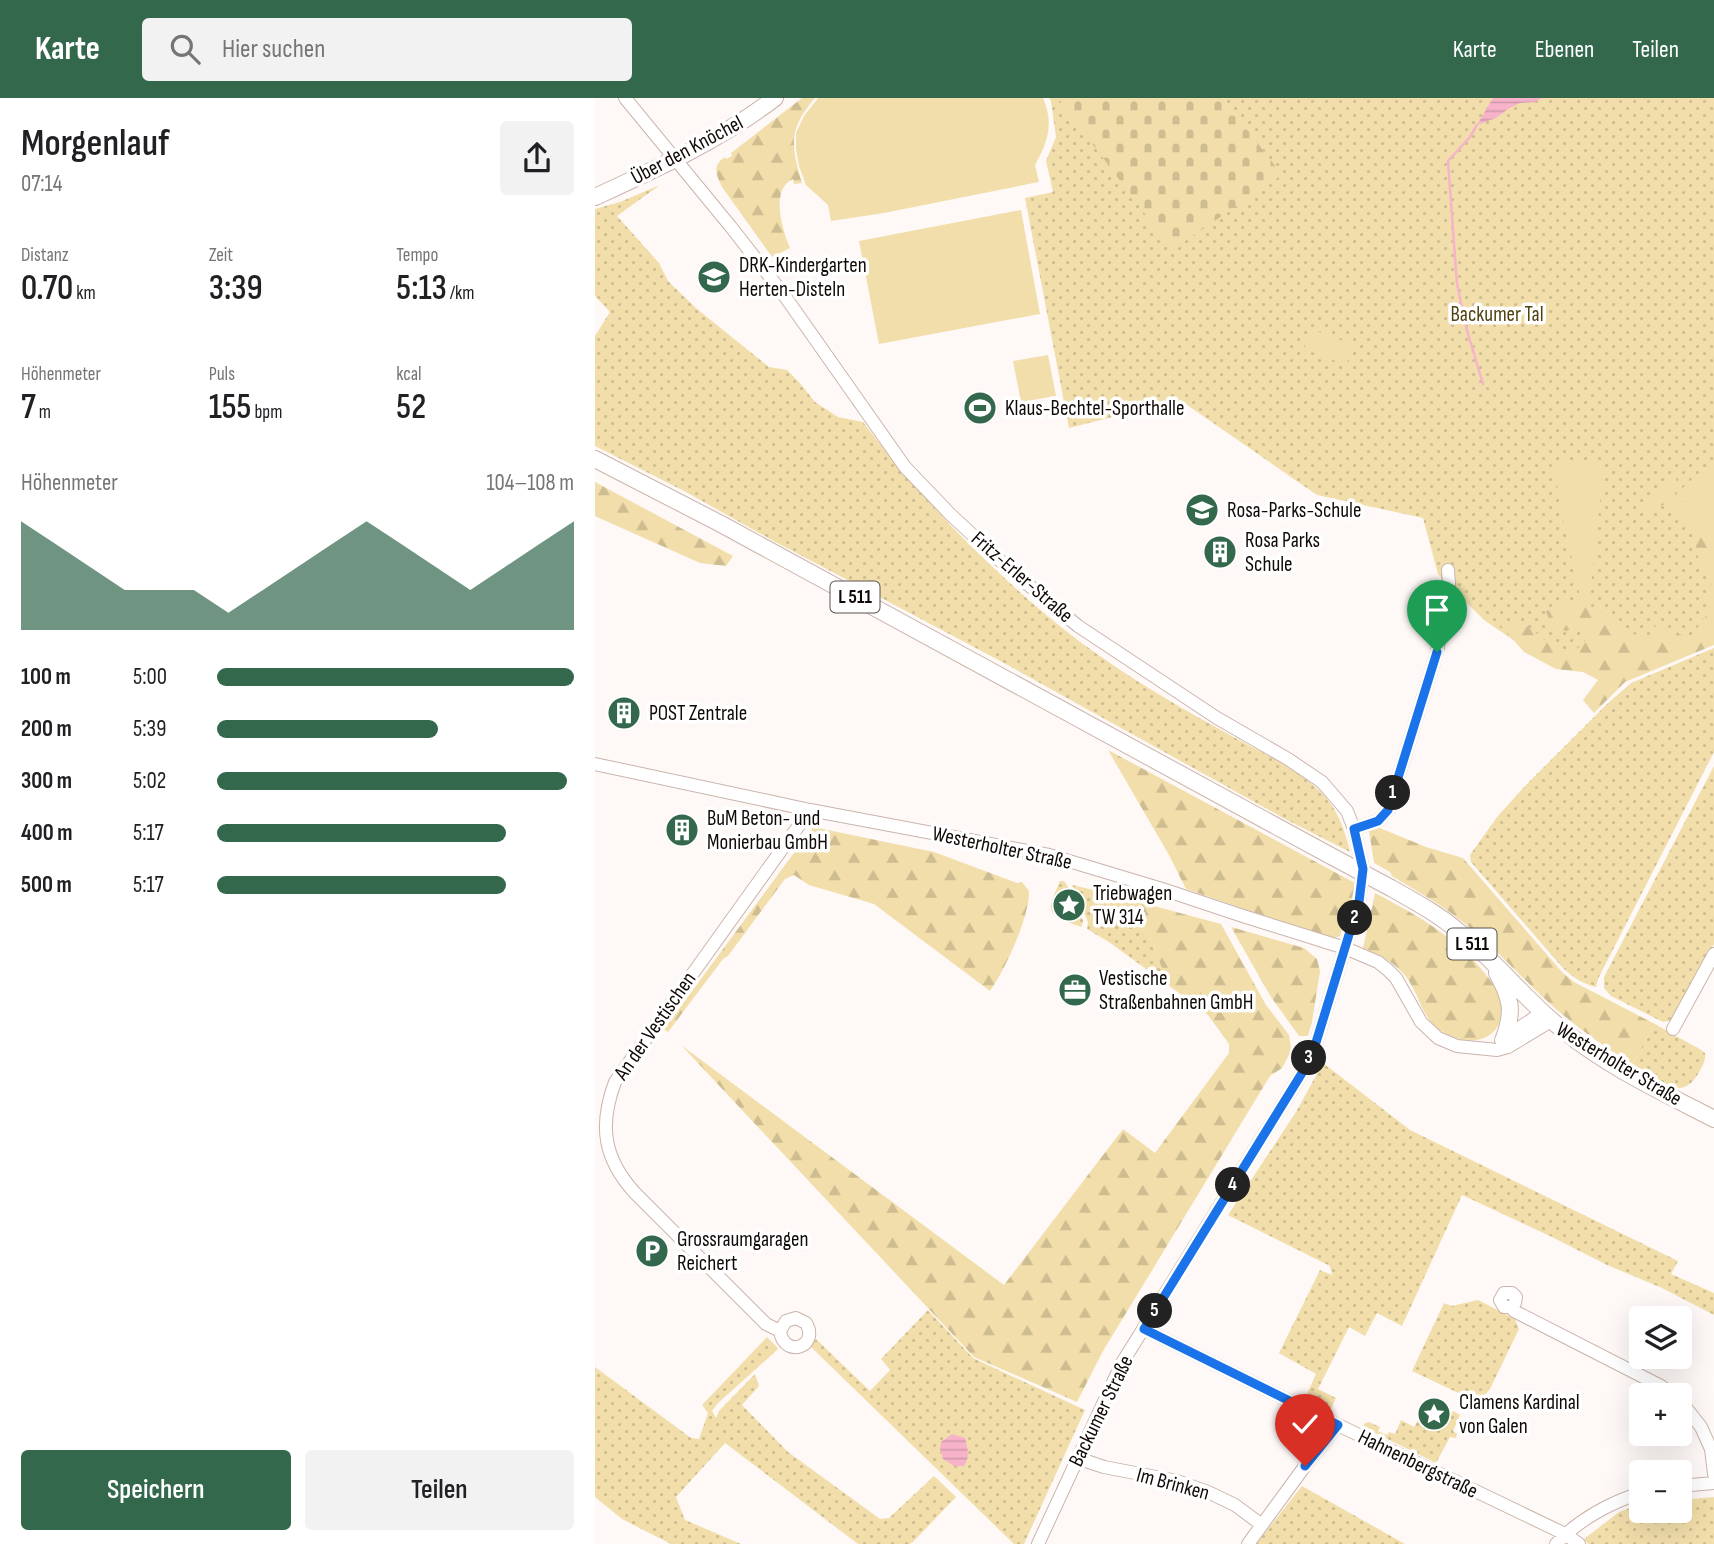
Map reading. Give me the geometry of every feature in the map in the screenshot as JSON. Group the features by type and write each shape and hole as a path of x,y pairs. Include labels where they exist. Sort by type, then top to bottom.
{"main road":[{"name":"Über den Knöchel","path":"595,197 728,131 775,98"},
{"name":"L 511","path":"595,459 721,524 1416,902 1458,930 1547,1017"},
{"path":"1486,956 1502,983 1511,1011 1504,1038"},
{"name":"Westerholter Straße","path":"1547,1017 1618,1068 1714,1118"}],"street":[{"name":"Fritz-Erler-Straße","path":"625,98 784,295 898,457 950,514 1008,568 1078,626 1217,718 1322,782 1347,811 1363,869 1359,902 1345,948"},
{"path":"1354,829 1378,821 1388,810 1437,652 1449,584 1448,570"},
{"name":"Westerholter Straße","path":"595,764 810,810 1049,855 1345,948 1378,962 1388,970 1421,1022 1438,1038 1457,1046 1486,1050 1508,1047 1547,1017"},
{"name":"An der Vestischen","path":"780,1331 766,1324 623,1180 611,1159 605,1121 614,1082 810,810"},
{"name":"Backumer Straße","path":"1038,1544 1122,1363 1302,1073 1314,1049 1345,948"},
{"path":"1674,1029 1714,954"},
{"name":"Westerholter Straße","path":"1486,1050 1547,1017"},
{"path":"1512,1307 1514,1311 1655,1383"},
{"name":"Hahnenbergstraße","path":"1144,1329 1561,1539 1579,1544"},
{"path":"1692,1415 1701,1427 1711,1449 1714,1474"},
{"path":"1248,1544 1338,1425"},
{"name":"Im Brinken","path":"1077,1458 1104,1467 1188,1484 1235,1505 1262,1525"},
{"path":"1692,1485 1714,1483"},
{"path":"1561,1539 1598,1512 1629,1496"}],"green space":[{"path":"802,98 815,98 800,119 794,138 802,183 794,184 793,179 786,184 780,200 781,221 790,248 772,257 722,187 717,167 721,160 732,156 731,153"},
{"path":"818,98 1043,98 1049,124 1046,140 1035,165 1039,182 831,221 828,205 806,185 796,149 796,133 804,116"},
{"name":"Backumer Tal","path":"1049,98 1058,98 1281,175 1223,98 1714,98 1714,645 1583,672 1551,666 1484,620 1438,574 1423,518 1317,495 1180,400 1069,428 1025,198 1053,192 1046,161 1056,137"},
{"path":"1058,98 1223,98 1282,175 1172,250"},
{"path":"660,185 617,216 659,263 668,281 697,309 769,367 787,370 815,402 838,417 863,422 908,478 956,531 1061,627 1139,682 1285,765 1320,791 1336,812 1350,852 1287,820 1004,663 595,446 595,336 610,312 595,296 595,209"},
{"path":"1021,210 1040,314 879,344 859,241"},
{"path":"1311,329 1354,345 1346,365 1304,349"},
{"path":"1048,355 1056,396 1021,402 1013,361"},
{"path":"1714,459 1714,535 1676,494"},
{"path":"1554,460 1604,462 1589,606 1582,605 1559,500"},
{"path":"1675,471 1677,485 1674,495 1714,541 1714,645 1625,682 1594,713 1583,700 1598,680 1583,672 1556,669 1524,652 1497,621 1529,627 1560,653 1575,651 1585,641 1582,626 1566,631 1551,626 1546,611 1572,601 1591,606 1611,622 1645,640 1658,623 1683,636 1692,635 1706,616 1713,575 1699,559 1695,532 1670,504 1639,509"},
{"path":"595,482 733,556 726,566 700,563 595,516"},
{"path":"1714,648 1714,752 1596,987 1587,984 1562,967 1471,862 1470,855 1497,817 1525,786 1631,683"},
{"path":"1108,750 1355,883 1340,936 1335,938 1320,935 1186,889"},
{"path":"1714,766 1714,944 1674,1020 1663,1022 1611,996 1604,988 1604,977"},
{"path":"1375,826 1426,847 1463,858 1563,973 1574,982 1655,1024 1632,1064 1566,1017 1455,916 1374,863 1369,831"},
{"path":"813,827 934,852 1017,883 1022,882 1029,891 1021,928 1003,970 990,991 874,904 809,885 794,875 785,879 668,1032 664,1029"},
{"path":"1060,881 1067,885 1083,920 1081,927 1055,916 1052,912 1052,901"},
{"path":"1072,885 1098,891 1092,897 1111,918 1138,925 1152,941 1168,985 1087,929 1088,922"},
{"path":"1098,891 1221,924 1266,1005 1289,1035 1291,1047 1282,1068 1270,1076 1103,1351 1077,1402 974,1357 681,1045 1004,1285 1123,1129 1155,1153 1229,1053 1229,1044 1208,1015 1168,985 1152,941 1138,925 1116,921 1106,914 1092,896"},
{"path":"1375,893 1438,930 1479,966 1493,984 1501,1001 1500,1020 1492,1033 1483,1039 1467,1040 1441,1031 1428,1018 1403,973 1387,960 1363,948"},
{"path":"1231,927 1304,948 1317,959 1320,971 1308,1036 1299,1036 1271,997"},
{"path":"1655,1024 1705,1053 1698,1074 1691,1083 1675,1088 1657,1081 1632,1064"},
{"path":"1323,1063 1410,1130 1678,1261 1671,1274 1714,1293 1714,1315 1462,1195 1402,1326 1377,1313 1365,1336 1349,1327 1318,1389 1336,1398 1330,1411 1305,1398 1316,1374 1279,1353 1320,1270 1332,1275 1330,1266 1228,1215 1296,1112"},
{"path":"1478,1300 1515,1319 1519,1329 1490,1389 1483,1397 1475,1394 1471,1399 1412,1371 1444,1303 1452,1306"},
{"path":"928,1310 973,1358 1085,1410 1024,1544 1014,1544 811,1347 816,1339 870,1391 890,1370 881,1359"},
{"path":"767,1337 777,1350 718,1403 712,1411 716,1418 719,1411 755,1374 759,1386 742,1405 788,1452 880,1519 889,1518 934,1476 956,1497 913,1542 858,1544 725,1443 676,1497 685,1520 741,1544 671,1544 622,1519 595,1497 595,1367 691,1438 699,1439 708,1413 702,1405"},
{"path":"1424,1401 1431,1408 1433,1405 1436,1407 1436,1416 1444,1420 1449,1419 1453,1411 1460,1415 1453,1431 1457,1434 1456,1438 1450,1437 1436,1463 1363,1427 1369,1422 1380,1427 1378,1431 1387,1435 1389,1432 1395,1434 1401,1420 1414,1427 1425,1408"},
{"path":"1302,1486 1405,1544 1256,1544"},
{"path":"1714,1497 1714,1544 1588,1544 1584,1539 1619,1512 1629,1508 1629,1523 1692,1523 1692,1499"}],"shaded area":[{"path":"1493,98 1542,98 1535,102 1520,103 1496,118 1477,125"},
{"path":"952,1434 965,1438 968,1452 964,1466 954,1466 943,1459 941,1442"}],"waterway":[{"path":"1477,125 1448,161 1457,284 1466,327 1483,384"}],"place":[{"name":"DRK-Kindergarten Herten-Disteln","path":"714,277"},
{"name":"Klaus-Bechtel-Sporthalle","path":"980,408"},
{"name":"Rosa-Parks-Schule","path":"1202,510"},
{"name":"Rosa Parks Schule","path":"1220,552"},
{"name":"POST Zentrale","path":"624,713"},
{"name":"BuM Beton- und Monierbau GmbH","path":"682,830"},
{"name":"Triebwagen TW 314","path":"1069,905"},
{"name":"Vestische Straßenbahnen GmbH","path":"1075,990"},
{"name":"Grossraumgaragen Reichert","path":"652,1251"},
{"name":"Clamens Kardinal von Galen","path":"1434,1414"}],"route":[{"path":"1305,1466 1338,1425 1144,1329 1302,1073 1314,1049 1359,902 1363,869 1354,829 1378,821 1388,810 1437,652"}]}
